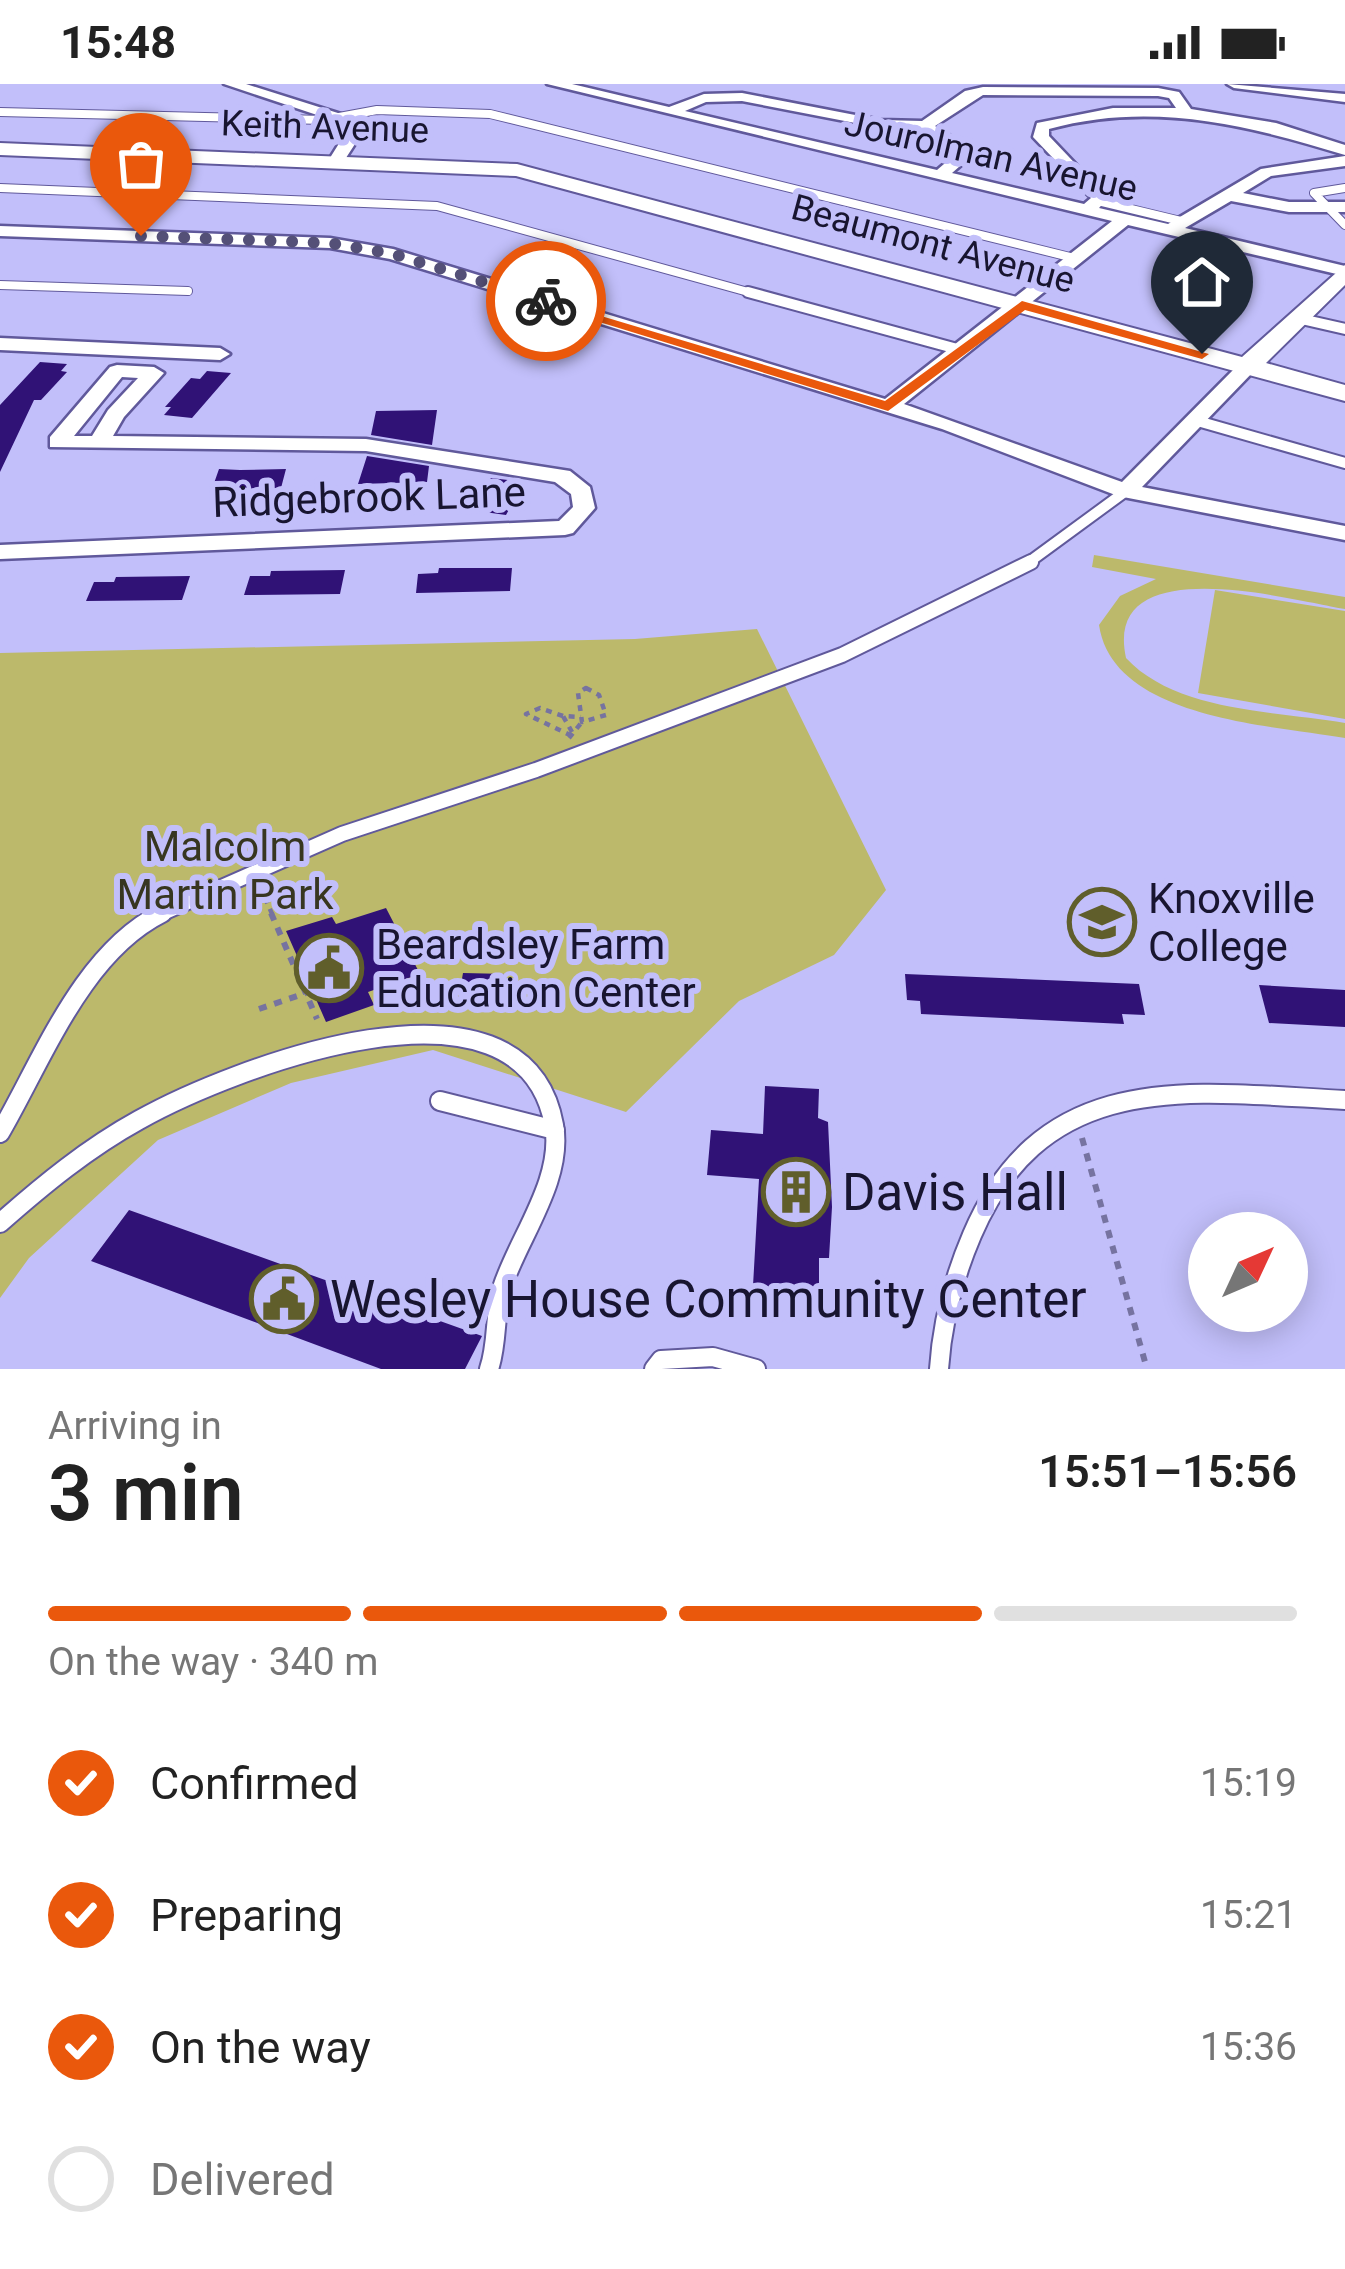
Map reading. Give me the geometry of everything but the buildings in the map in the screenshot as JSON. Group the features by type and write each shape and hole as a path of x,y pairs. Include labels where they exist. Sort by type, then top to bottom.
{"street":[{"path":"231,84 340,116 358,127 336,161"},
{"name":"Jourolman Avenue","path":"554,84 1093,205 1126,218 1178,226 1345,272"},
{"path":"1234,84 1345,98"},
{"path":"926,125 970,94 983,91 1158,92 1174,95 1188,115"},
{"path":"669,112 704,98 742,97 881,124 926,125 968,152 941,174"},
{"path":"1093,205 1094,187 1041,137 1042,126 1097,113 1188,115 1300,134 1345,150"},
{"name":"Keith Avenue","path":"0,149 503,167"},
{"path":"1178,226 1267,172 1345,161"},
{"name":"Beaumont Avenue","path":"503,167 1345,393"},
{"path":"1232,196 1345,207"},
{"path":"888,406 1022,305 1126,218"},
{"path":"0,231 330,243 393,254 888,406 1126,491 1345,533"},
{"path":"1126,491 1345,272"},
{"path":"0,344 220,354"},
{"name":"Ridgebrook Lane","path":"0,552 565,528 584,508 582,492 562,476 388,448 99,442"}],"lane":[{"path":"0,112 340,116 377,110 447,110 519,119 1078,259"},
{"path":"0,188 437,206 961,350"},
{"path":"1345,188 1313,193 1345,225"},
{"path":"1093,205 1178,226"},
{"path":"0,285 188,291"},
{"path":"1298,317 1345,329"},
{"path":"1194,420 1345,463"},
{"path":"0,1133 93,971 140,924 229,880 343,834 842,656 1036,560 1126,491"},
{"path":"0,1223 61,1171 165,1107 281,1064 373,1038 435,1034 495,1045 520,1059 539,1086 556,1130 544,1191 500,1292 496,1352 488,1369"},
{"path":"939,1369 940,1331 978,1205 1024,1144 1078,1114 1174,1093 1345,1100"},
{"path":"440,1101 556,1130"},
{"path":"654,1369 661,1360 713,1358 756,1369"}],"path":[{"path":"571,734 526,714 536,708 582,720 606,715 599,695 586,688 578,693 582,720 571,734"},
{"path":"563,716 574,755"},
{"path":"262,892 317,1019"},
{"path":"259,1009 306,993"},
{"path":"1078,1114 1086,1165 1147,1369"}],"green space":[{"path":"1094,555 1345,597 1345,609 1246,592 1171,592 1142,603 1126,624 1126,658 1147,676 1199,699 1345,723 1345,738 1200,712 1163,699 1133,680 1111,656 1099,625 1120,596 1156,579 1092,567"},
{"path":"1215,590 1345,611 1345,719 1198,693"},
{"name":"Malcolm Martin Park","path":"757,629 886,890 834,955 739,1001 626,1112 433,1050 291,1083 158,1140 29,1258 0,1298 0,653 635,639"}],"way so far":[{"path":"141,236 330,243 393,254 546,301"}],"place":[{"name":"Knoxville College","path":"1102,922"},
{"name":"Beardsley Farm Education Center","path":"329,968"},
{"name":"Davis Hall","path":"796,1192"},
{"name":"Wesley House Community Center","path":"284,1299"}],"route":[{"path":"546,301 888,406 1022,305 1202,354"}]}
